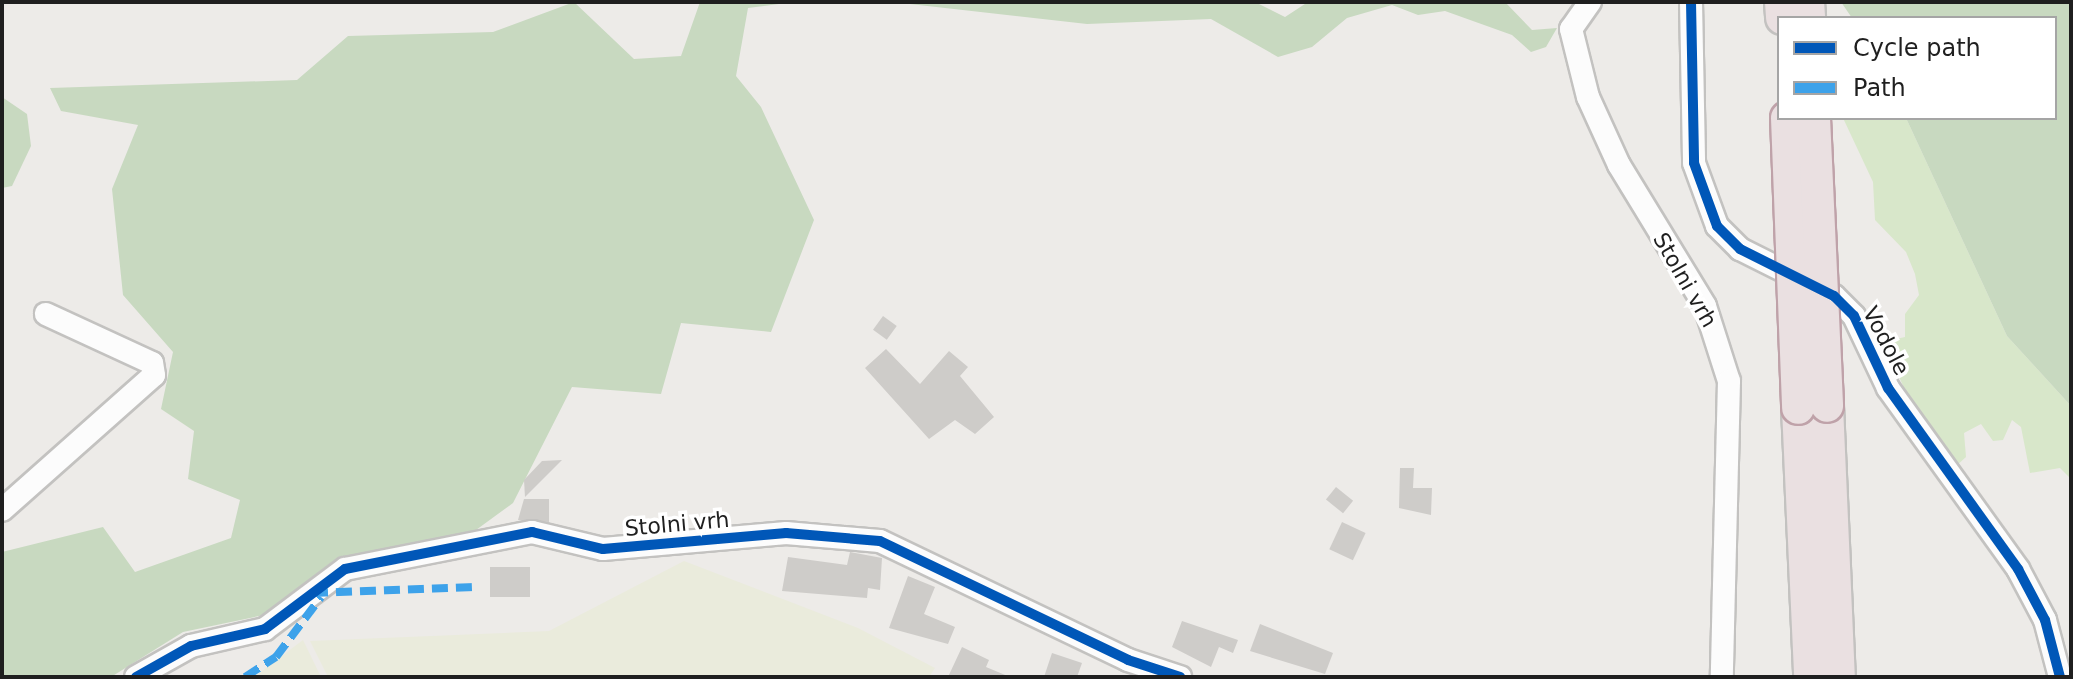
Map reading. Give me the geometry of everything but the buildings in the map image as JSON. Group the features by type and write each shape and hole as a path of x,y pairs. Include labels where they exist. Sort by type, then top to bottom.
{"highway":[{"path":"1787,120 1839,677"},
{"path":"1810,677 1814,120"}],"street":[{"name":"Stolni vrh","path":"1590,2 1571,29 1588,97 1619,165 1705,306 1729,381 1722,677"},
{"name":"Vodole","path":"1691,2 1694,163 1717,226 1740,249 1834,296 1854,316 1888,388 2018,569 2045,620 2060,677"},
{"path":"2,510 154,375 152,363 46,314"},
{"name":"Stolni vrh","path":"136,677 191,646 253,635 345,569 532,532 603,549 786,533 880,541 1128,660 1180,677"}],"shaded area":[{"path":"684,561 858,628 935,668 929,677 328,677 310,641 549,631"},
{"path":"303,640 321,677 254,677"}],"green space":[{"path":"574,2 634,59 681,56 700,2 794,2 748,8 736,76 761,107 814,220 771,332 681,323 661,394 572,387 513,503 476,530 348,556 264,615 183,632 111,677 2,677 2,552 103,527 135,572 231,538 240,500 188,479 194,431 161,409 173,352 123,295 112,189 138,125 61,111 50,88 297,80 348,36 493,32"},
{"path":"892,2 1255,2 1285,17 1308,2 1505,2 1532,30 1557,28 1546,47 1531,52 1512,35 1445,11 1418,15 1392,5 1347,18 1312,47 1278,57 1211,19 1087,24"},
{"path":"1841,2 2071,2 2071,406 2007,336 1907,120 2057,120 2057,16 1851,16"},
{"path":"2,97 27,114 31,146 12,186 2,188"},
{"path":"1844,120 1907,120 2007,336 2071,406 2071,479 2060,468 2030,473 2021,427 2012,420 2003,440 1993,441 1981,424 1964,433 1966,457 1955,467 1917,416 1883,342 1905,337 1905,314 1919,295 1906,252 1875,220 1873,182"}],"marked path":[{"path":"312,593 475,587"},
{"path":"245,677 276,657 321,597"}],"cycle path":[{"path":"1691,2 1694,163 1717,226 1740,249 1834,296 1854,316 1888,388 2018,569 2045,620 2060,677"},
{"path":"136,677 191,646 265,629 345,569 532,532 603,549 786,533 880,541 1128,660 1180,677"}]}
